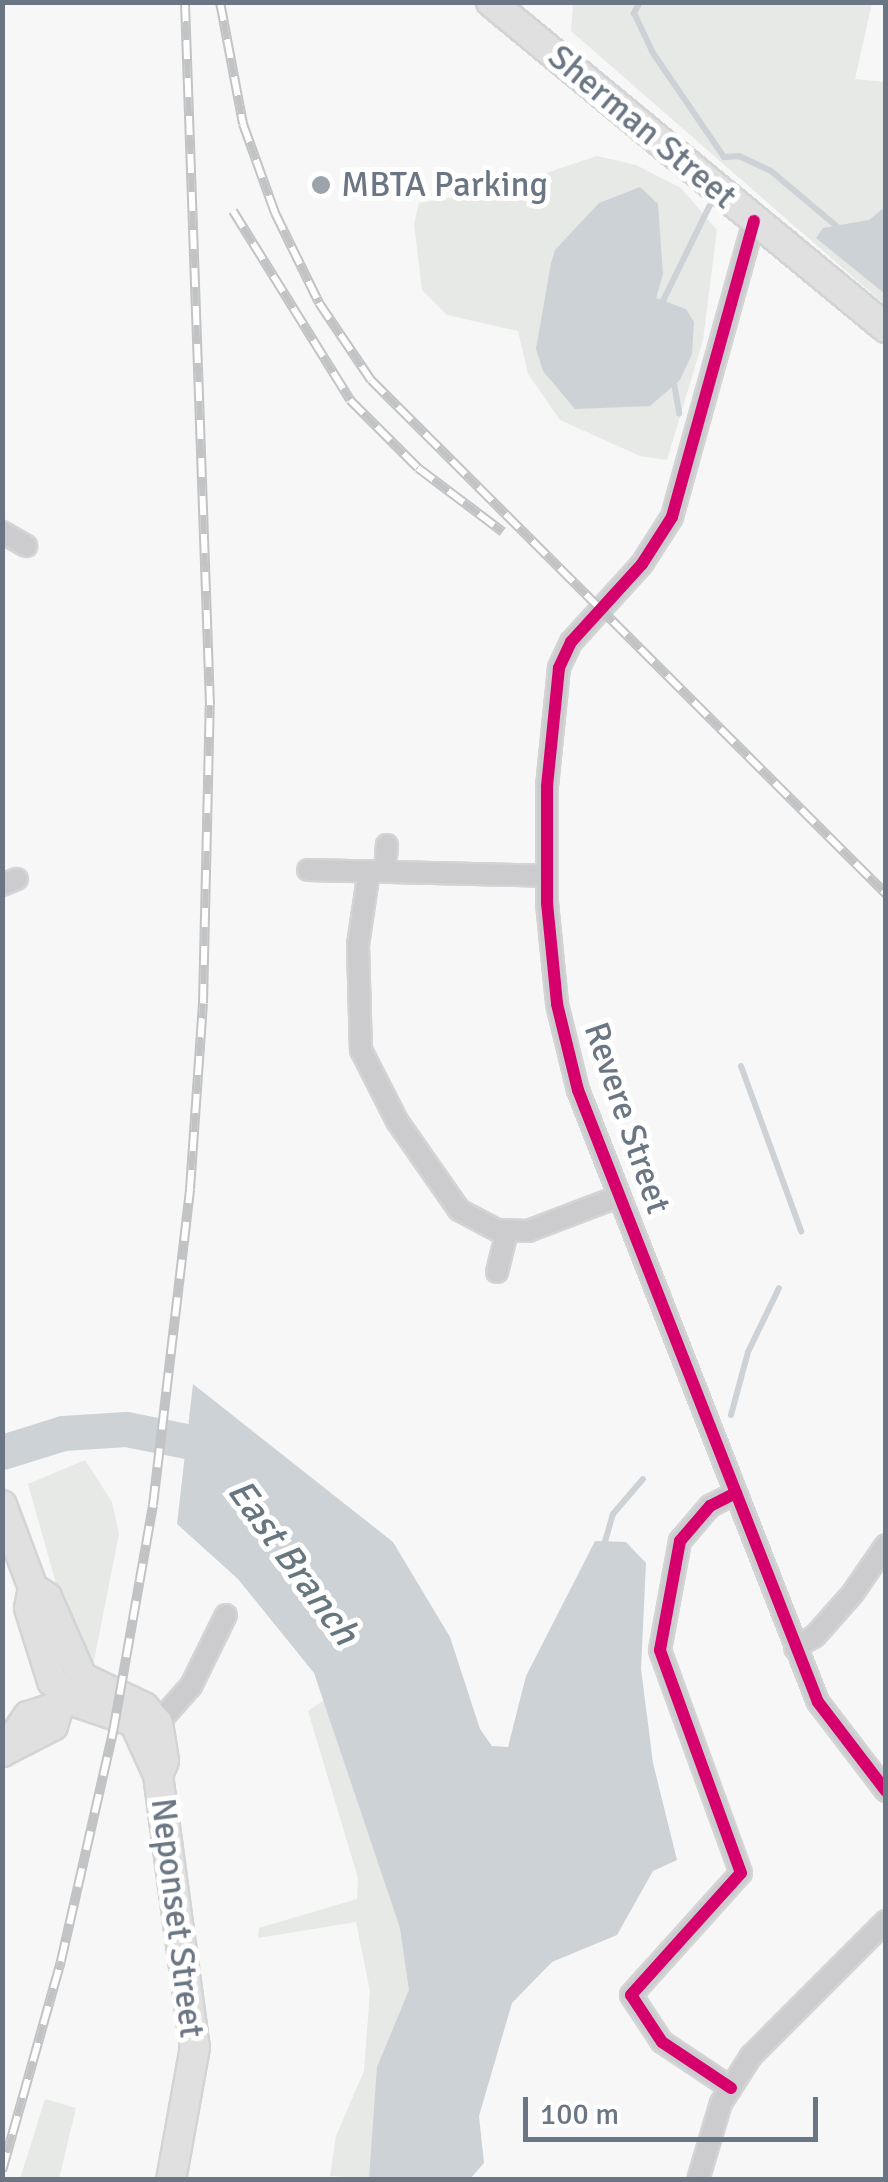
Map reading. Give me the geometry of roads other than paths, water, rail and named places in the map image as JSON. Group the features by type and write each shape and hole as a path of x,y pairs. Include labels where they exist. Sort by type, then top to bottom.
{"main road":[{"name":"Sherman Street","path":"491,2 886,328"},
{"path":"2,1506 34,1588 30,1608 52,1681 71,1694 144,1707 158,1723"},
{"name":"Neponset Street","path":"71,1694 134,1722 158,1774 195,2046 171,2180"},
{"name":"Neponset Street","path":"158,1723 164,1761 158,1774"}],"street":[{"name":"Revere Street","path":"754,221 672,517 642,564 571,642 559,668 547,876 563,1038 620,1196 795,1648 830,1722 886,1791"},
{"path":"2,532 26,546"},
{"path":"386,844 358,946 358,1021 366,1064 459,1210 507,1232 546,1228 620,1196"},
{"path":"308,870 547,876"},
{"path":"497,1272 507,1232"},
{"path":"731,2088 662,2042 630,1995 742,1874 660,1650 680,1541 710,1506 736,1494"},
{"path":"795,1648 815,1636 854,1593 886,1545"},
{"path":"158,1723 190,1686 226,1614"},
{"path":"698,2180 731,2088 788,2014 886,1921"}],"water":[{"path":"640,187 658,204 663,274 656,298 686,309 694,322 692,354 680,380 650,406 575,409 543,371 536,349 551,263 555,250 599,203"},
{"path":"885,207 885,294 816,238 823,228 869,220"},
{"path":"193,1384 393,1542 450,1637 480,1729 492,1746 508,1747 526,1676 595,1541 626,1542 646,1563 641,1669 653,1763 677,1860 653,1871 617,1935 552,1962 512,2003 479,2116 484,2163 470,2179 369,2179 377,2067 409,1990 400,1928 314,1673 238,1579 177,1524"}],"waterway":[{"path":"640,2 634,13 653,53 724,157 739,156 771,171 841,230"},
{"path":"660,307 710,205"},
{"path":"673,378 679,413"},
{"path":"741,1066 801,1231"},
{"path":"731,1415 748,1352 779,1288"},
{"name":"East Branch","path":"2,1452 63,1433 126,1429 196,1443 225,1469"},
{"path":"604,1545 613,1514 643,1479"}],"railway":[{"path":"2,2171 61,1961 113,1732 153,1505 190,1189 203,1003 210,705 185,2"},
{"path":"220,2 243,124 275,213 319,303 371,380 886,894"},
{"path":"233,211 350,400 418,468 503,532"}],"place":[{"name":"MBTA Parking","path":"321,185"}]}
